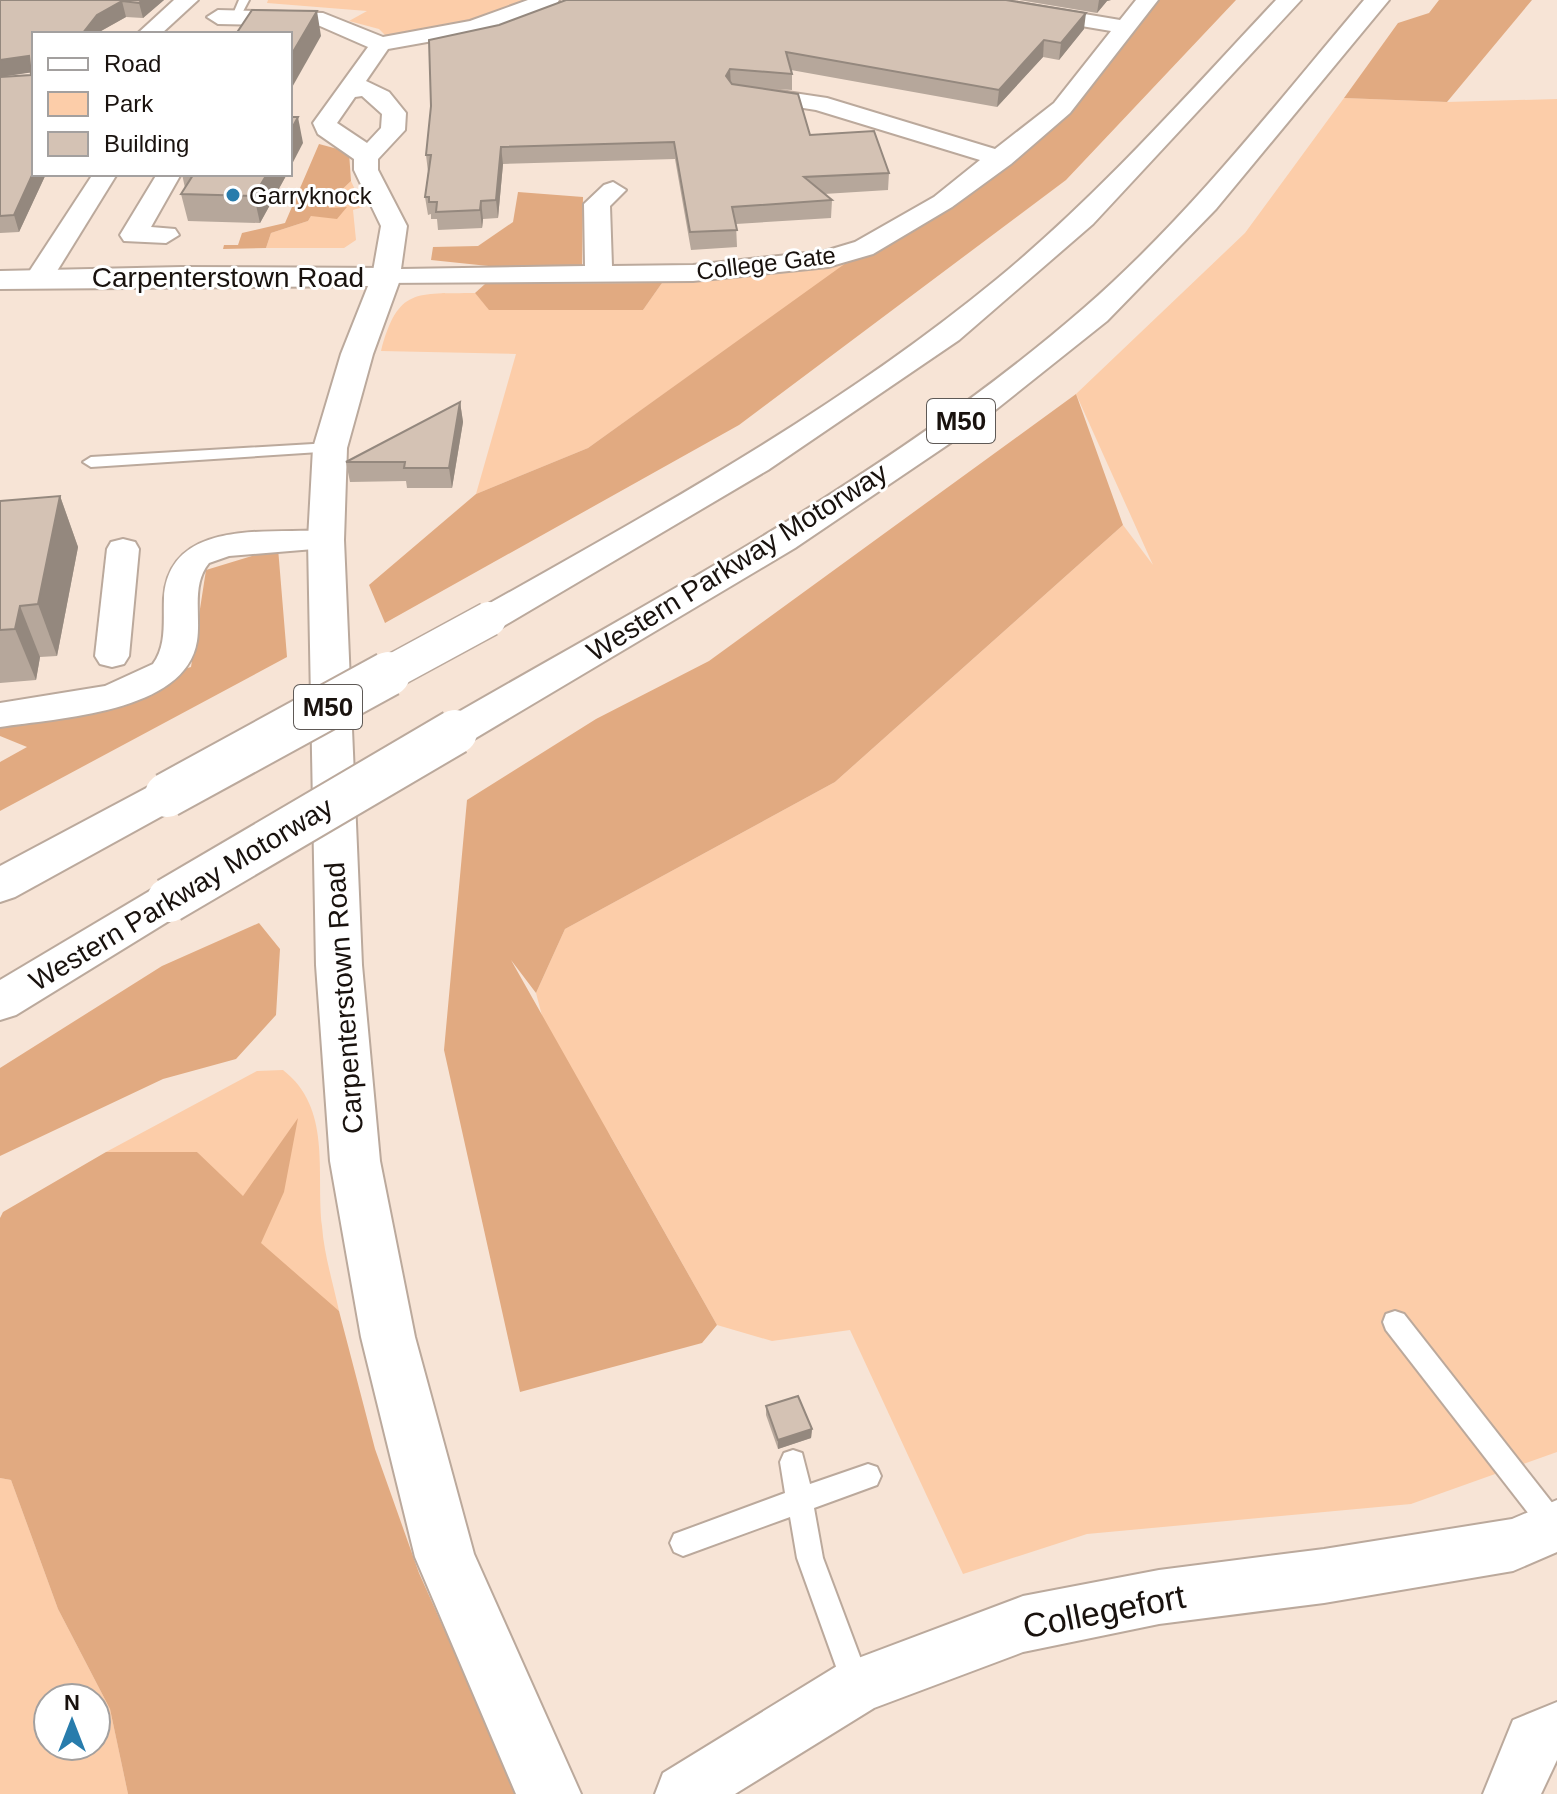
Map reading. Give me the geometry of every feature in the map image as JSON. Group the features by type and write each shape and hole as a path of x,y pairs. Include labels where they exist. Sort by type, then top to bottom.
{"main road":[{"name":"M50","path":"0,886 489,619 715,490 884,378 1008,285 1145,158 1289,0"},
{"name":"Western Parkway Motorway","path":"0,1002 782,540 962,420 1096,314 1206,203 1377,0"},
{"path":"298,276 317,287 349,319 357,354"},
{"name":"Carpenterstown Road","path":"0,280 386,277 357,354 330,448 326,540 339,965 355,1161 388,1337 445,1557 549,1794"}],"street":[{"path":"150,32 187,0"},
{"path":"232,11 334,22 345,31 381,44 475,27 548,0"},
{"path":"963,0 1123,27"},
{"name":"College Gate","path":"386,277 599,276 721,271 840,255 864,248 943,202 1002,159 1062,108 1147,0"},
{"path":"326,129 325,123 381,44"},
{"path":"347,92 366,88 381,97 394,113 393,130 366,158"},
{"path":"741,93 819,103 1002,159"},
{"path":"300,129 326,129 358,148 366,158 366,170 394,226 386,277"},
{"path":"39,278 104,176"},
{"path":"166,235 133,235 168,176"},
{"path":"599,276 597,204 613,190"},
{"path":"0,715 130,691 167,670 180,651 184,569 195,558 214,548 326,540"},
{"path":"112,656 123,549"},
{"path":"119,591 181,585"},
{"name":"Collegefort","path":"684,1794 743,1754 857,1686 1023,1624 1159,1597 1324,1576 1513,1545 1556,1526"},
{"path":"1512,1794 1533,1740 1557,1731"}],"lane":[{"path":"91,462 330,448"},
{"path":"1395,1322 1556,1526"},
{"path":"793,1462 810,1558 857,1686"},
{"path":"683,1543 868,1476"}],"green space":[{"path":"268,0 534,0 479,21 387,37 379,29 349,21 367,11 267,3"},
{"path":"1344,98 1447,102 1557,99 1557,1452 1411,1504 1087,1534 963,1574 850,1330 772,1341 717,1325 611,1137 549,1042 536,993 565,929 835,782 1123,525 1153,565 1076,394 1245,233"},
{"path":"351,181 363,207 353,210 356,240 344,248 266,248 271,233 308,221 311,216 346,208 329,209 331,200"},
{"path":"856,257 588,448 476,494 516,354 381,351 395,315 412,298 424,295 475,293 490,310 643,310 662,283 810,267"},
{"path":"283,1070 298,1085 309,1103 315,1122 319,1142 323,1237 339,1311 246,1248 197,1152 106,1152 257,1071"},
{"path":"0,1478 11,1480 58,1609 96,1682 32,1682 32,1762 112,1762 112,1718 128,1794 0,1794"}],"shaded area":[{"path":"1157,0 1236,0 1066,180 739,425 385,623 369,585 476,494 588,448 1062,108 1135,29"},
{"path":"1439,0 1532,0 1447,102 1344,98 1398,23 1429,13"},
{"path":"319,144 349,152 351,181 331,200 329,208 347,207 337,219 311,216 308,221 271,233 266,248 223,249 224,245 238,245 242,233 285,223"},
{"path":"518,192 583,197 582,266 557,273 431,260 433,247 478,246 513,222"},
{"path":"662,283 643,310 489,310 475,293 485,284"},
{"path":"1076,394 1123,525 835,782 565,929 536,993 511,960 717,1325 702,1343 520,1392 444,1050 467,800 596,719 709,661"},
{"path":"278,548 287,657 0,811 0,762 27,747 0,736 0,725 191,667 206,570"},
{"path":"259,923 280,949 276,1015 236,1059 163,1079 0,1156 0,1068 162,966"},
{"path":"298,1118 284,1192 261,1243 339,1311 375,1449 419,1573 518,1794 128,1794 112,1718 112,1682 96,1682 58,1609 11,1480 0,1478 0,1218 3,1212 106,1152 197,1152 243,1196"}],"building":[{"path":"0,0 142,0 139,3 122,1 97,15 84,32 32,32 32,175 14,215 0,216 0,77 31,75 29,56 0,60"},
{"path":"566,0 1006,0 1086,13 1061,43 1044,40 999,90 786,52 792,74 730,69 726,76 732,84 798,94 810,135 874,131 889,173 804,177 832,200 732,207 737,230 690,232 674,142 501,147 496,200 481,201 480,210 436,212 437,202 429,202 429,197 425,197 431,155 426,155 431,106 429,40 499,25"},
{"path":"252,10 317,11 292,54 292,32 237,32"},
{"path":"192,176 266,176 254,196 181,194"},
{"path":"460,402 449,468 404,468 405,462 346,462"},
{"path":"60,496 38,604 20,606 15,629 0,630 0,501"},
{"path":"798,1396 812,1429 778,1440 766,1406"}],"place":[{"name":"Garryknock","path":"233,195"}]}
